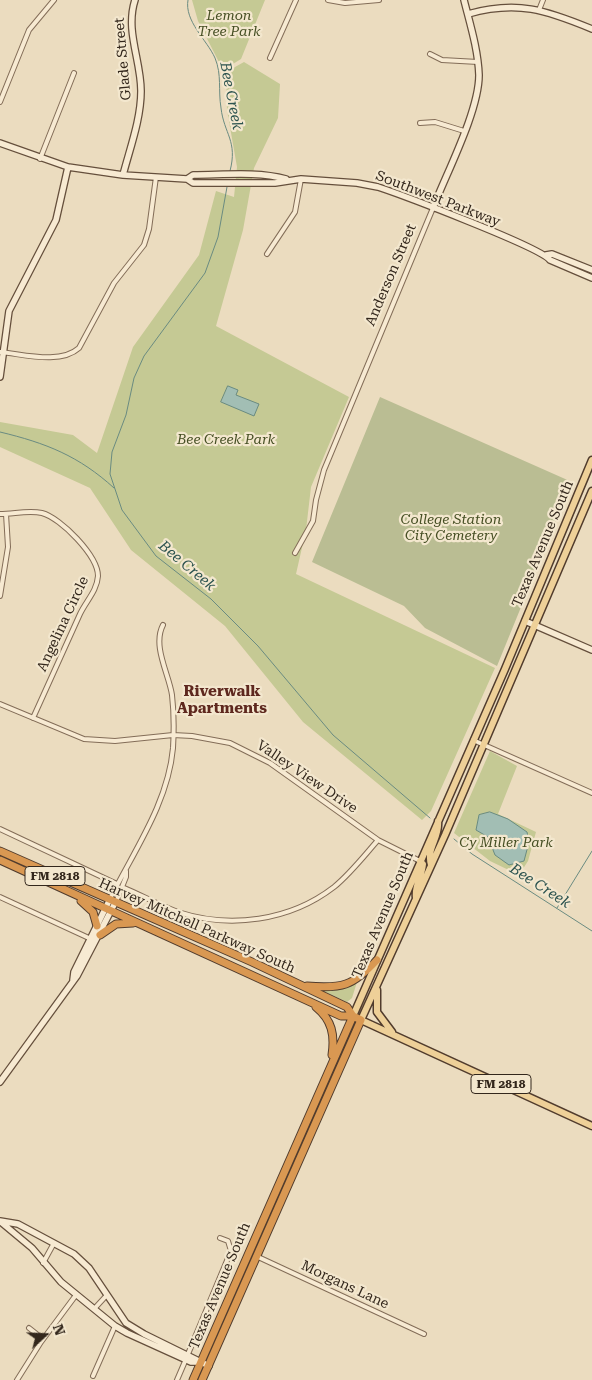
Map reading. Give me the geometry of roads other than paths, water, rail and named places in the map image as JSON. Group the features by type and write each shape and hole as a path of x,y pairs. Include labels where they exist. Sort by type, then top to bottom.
{"highway":[{"name":"Harvey Mitchell Parkway South","path":"0,851 301,985 347,1007 353,1016 361,1020"},
{"name":"Harvey Mitchell Parkway South","path":"0,860 343,1017 353,1016"},
{"path":"71,893 91,909 97,926"},
{"path":"100,935 122,922 141,924"},
{"path":"301,985 330,988 346,985 362,976 377,960"},
{"path":"308,1001 324,1014 333,1029 331,1066"},
{"name":"Texas Avenue South","path":"193,1380 353,1016"},
{"name":"Texas Avenue South","path":"202,1380 361,1020"}],"main road":[{"name":"Texas Avenue South","path":"353,1016 474,740 592,460"},
{"name":"Texas Avenue South","path":"361,1020 416,900 536,626 592,491"},
{"path":"431,865 429,854 439,830 438,820"},
{"path":"416,900 414,888 423,864 420,861"},
{"path":"377,985 377,1012 394,1035"},
{"name":"Harvey Mitchell Parkway South","path":"361,1020 592,1126"}],"street":[{"path":"0,102 29,30 54,0"},
{"name":"Glade Street","path":"124,175 140,105 141,91 130,25 135,0"},
{"path":"270,58 296,0"},
{"path":"328,0 345,3 379,0"},
{"name":"Anderson Street","path":"295,553 314,522 316,500 324,470 433,208 464,131 477,90 478,62 464,0"},
{"path":"539,10 543,0"},
{"path":"468,14 506,6 522,6 592,28"},
{"path":"430,54 442,60 478,62"},
{"path":"40,159 74,73"},
{"path":"420,123 435,122 464,131"},
{"name":"Southwest Parkway","path":"0,143 40,159 68,167 124,175 187,179 193,183 275,183 288,179 300,179 378,187 546,255 550,260 592,278"},
{"path":"0,377 8,311 56,220 68,167"},
{"path":"2,352 56,357 70,354 79,348 114,283 146,240 156,178"},
{"path":"267,254 295,212 300,179"},
{"name":"Southwest Parkway","path":"546,255 552,254 592,270"},
{"name":"Angelina Circle","path":"0,514 32,512 52,518 61,524 89,553 98,571 93,594 82,611 33,718"},
{"path":"0,596 8,547 6,514"},
{"path":"525,621 592,650"},
{"path":"0,1082 87,961 100,935 117,884 122,874 126,871 165,787 173,735 172,694 160,648 160,631 163,625"},
{"name":"Valley View Drive","path":"0,704 69,734 98,741 173,735 230,743 249,751 295,780 378,840 420,861"},
{"path":"474,740 592,793"},
{"path":"0,829 117,884"},
{"path":"122,887 166,907 202,918 236,921 268,917 298,908 334,887 378,840"},
{"path":"112,902 122,887 126,871"},
{"path":"0,897 91,939"},
{"path":"73,980 74,972 97,926 109,910"},
{"path":"0,1222 18,1224 55,1242 74,1254 85,1263 106,1296 126,1322 135,1329 187,1356"},
{"path":"0,1222 26,1243 43,1263 76,1295 115,1326 127,1333 209,1366"},
{"name":"Texas Avenue South","path":"176,1380 231,1251 228,1241 220,1238"},
{"path":"43,1263 55,1242"},
{"name":"Morgans Lane","path":"256,1256 424,1334"},
{"path":"17,1380 43,1338 76,1295"},
{"path":"94,1309 106,1296"},
{"path":"93,1376 115,1326"},
{"path":"29,1328 43,1338"}],"water":[{"path":"228,386 238,390 236,395 259,404 254,416 221,402"},
{"path":"490,812 508,819 527,832 529,842 524,861 509,865 495,855 488,837 476,830 479,815"}],"waterway":[{"name":"Bee Creek","path":"188,0 189,15 217,64 221,108 232,152 230,171"},
{"name":"Bee Creek","path":"227,187 218,237 205,273 144,356 134,378 126,415 112,452 110,474 122,510 156,556 211,599 258,646 333,735 430,818"},
{"path":"0,432 61,452 88,467 114,488"},
{"name":"Bee Creek","path":"454,839 472,854 592,931"},
{"path":"557,908 592,851"}],"district":[{"name":"Riverwalk Apartments","path":"222,700"}],"park label":[{"name":"Lemon Tree Park","path":"229,24"},
{"name":"Bee Creek Park","path":"226,440"},
{"name":"College Station City Cemetery","path":"451,528"},
{"name":"Cy Miller Park","path":"506,843"}]}
